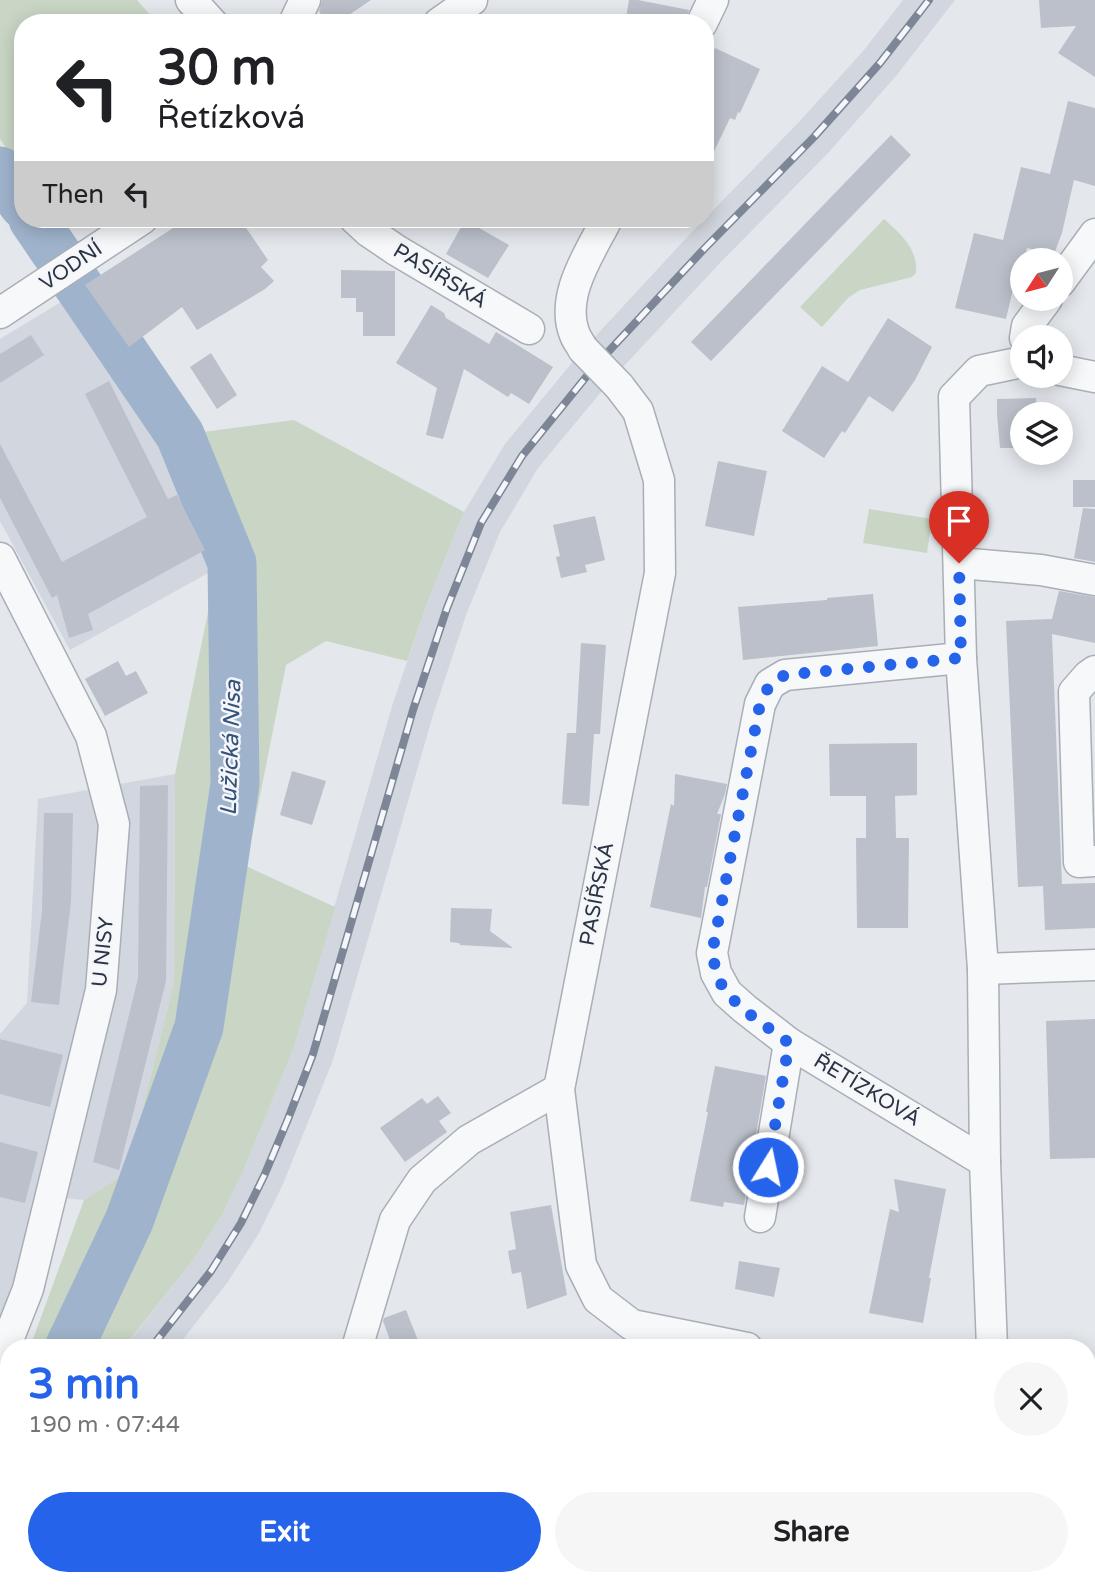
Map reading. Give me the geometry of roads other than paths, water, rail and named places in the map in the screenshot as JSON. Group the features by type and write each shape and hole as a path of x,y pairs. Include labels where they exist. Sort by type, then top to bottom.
{"street":[{"path":"191,0 204,14"},
{"path":"452,14 472,0"},
{"name":"VODNÍ","path":"0,313 128,228"},
{"name":"PASÍŘSKÁ","path":"365,228 396,250 529,329"},
{"name":"PASÍŘSKÁ","path":"602,228 575,282 570,316 575,335 583,349 619,386 638,411 659,480 660,573 559,1089 581,1265 598,1299 632,1325 701,1339"},
{"path":"1073,264 1095,234"},
{"path":"992,1339 985,1162 983,969 961,658 954,397 979,371 1010,359"},
{"path":"1073,373 1095,377"},
{"name":"U NISY","path":"0,558 91,736 114,824 101,990 28,1289 8,1339"},
{"path":"959,563 1041,570 1095,580"},
{"name":"ŘETÍZKOVÁ","path":"961,658 785,675 770,684 760,704 712,953 716,973 727,993 789,1043 985,1162"},
{"path":"1095,671 1074,692 1079,862 1095,861"},
{"path":"983,969 1095,965"},
{"path":"760,1217 789,1043"},
{"path":"360,1339 394,1220 422,1180 469,1140 559,1089"}],"waterway":[{"name":"Lužická Nisa","path":"0,171 14,191"},
{"name":"Lužická Nisa","path":"39,228 180,435 232,563 235,784 199,1027 129,1221 73,1339"}],"railway":[{"path":"158,1339 211,1271 241,1223 288,1119 313,1054 413,710 447,608 481,523 522,456 595,366 814,137 880,63 929,0"}]}
